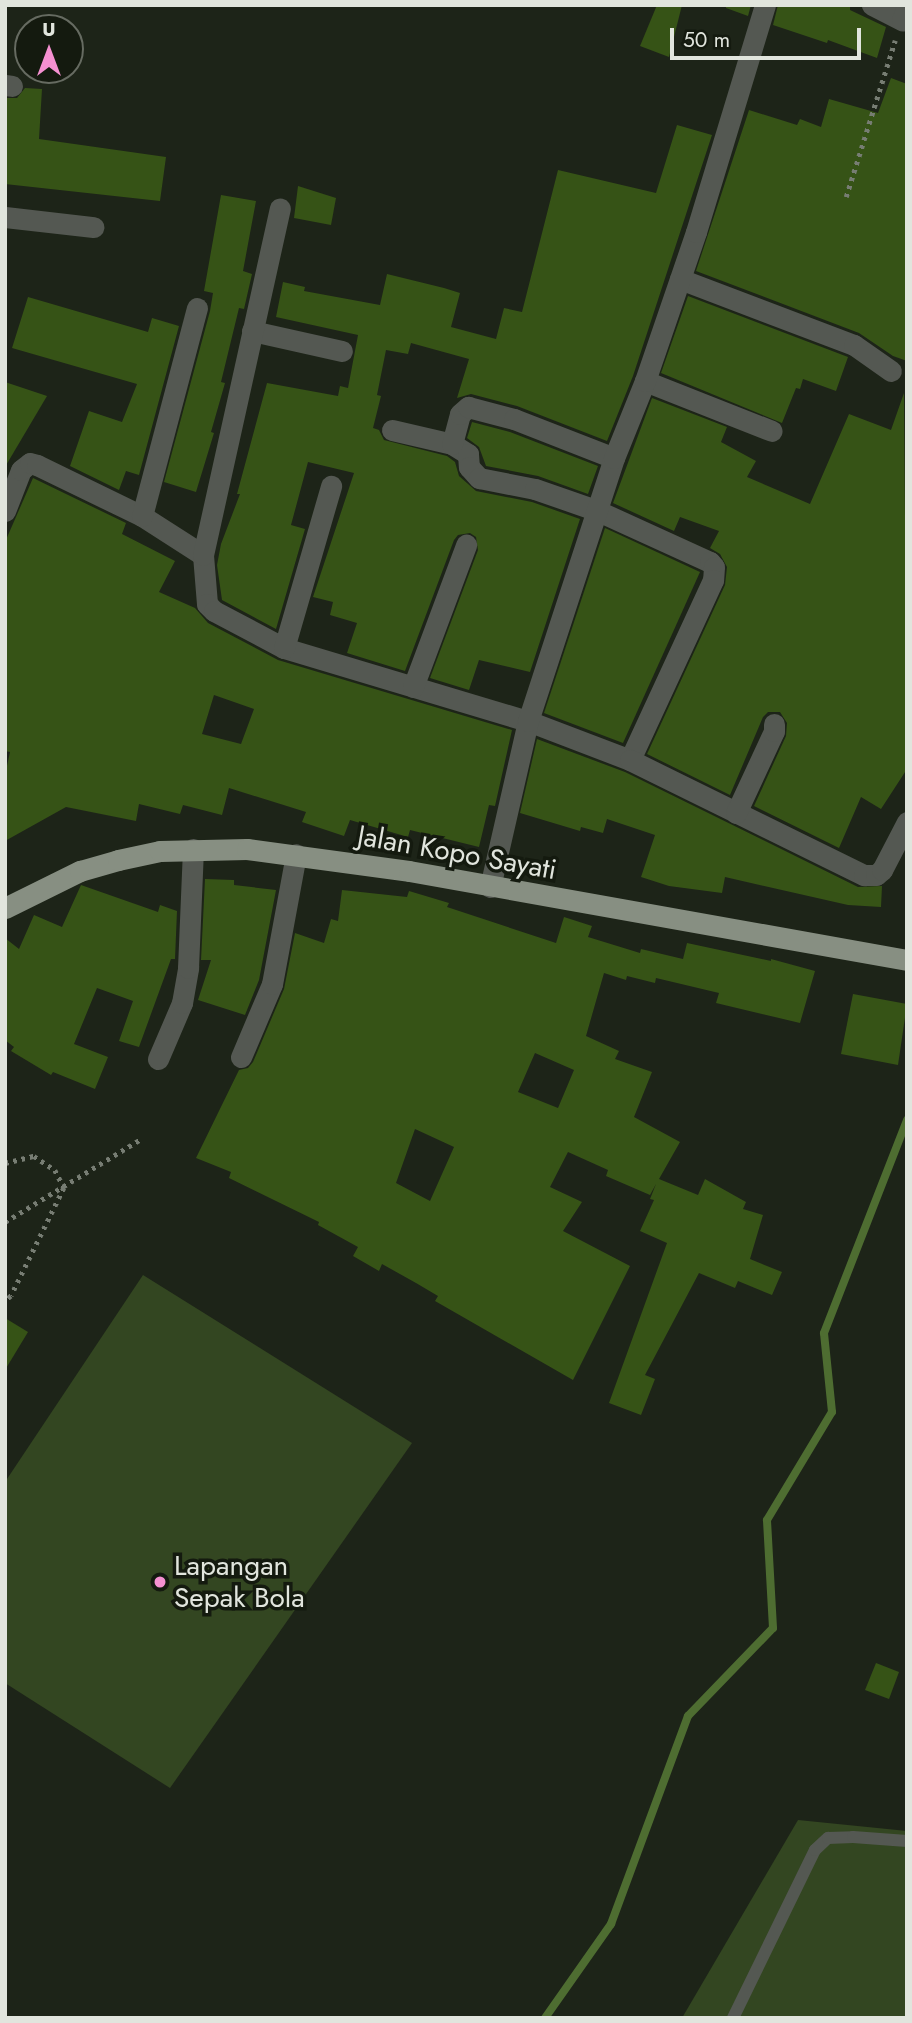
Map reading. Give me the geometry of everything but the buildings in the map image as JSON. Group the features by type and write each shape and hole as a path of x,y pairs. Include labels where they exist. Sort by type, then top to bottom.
{"main road":[{"name":"Jalan Kopo Sayati","path":"5,908 80,871 160,851 193,849 296,853 907,960"}],"street":[{"path":"490,887 528,721 614,458 645,381 680,279 765,5"},
{"path":"872,5 904,13"},
{"path":"280,208 203,555 207,604 214,611 284,648 528,721 630,760 864,875 870,876 882,870 907,822"},
{"path":"5,216 93,227"},
{"path":"680,279 854,345 891,371"},
{"path":"142,516 197,308"},
{"path":"252,331 341,351"},
{"path":"645,381 772,431"},
{"path":"452,444 460,414 468,407 514,419 614,458"},
{"path":"392,430 452,444 468,454 469,467 479,478 535,489 598,511 710,562 714,567 713,580 630,760"},
{"path":"5,511 21,470 30,463 142,516 203,555"},
{"path":"284,648 331,486"},
{"path":"413,687 466,545"},
{"path":"736,813 774,731 774,724"},
{"path":"158,1059 182,1003 187,968 193,849"},
{"path":"241,1057 272,984 296,853"}],"lane":[{"path":"733,2018 815,1850 828,1839 853,1837 907,1841"}],"path":[{"path":"846,197 904,13"},
{"path":"5,1222 141,1139"},
{"path":"5,1163 34,1156 55,1170 64,1188"},
{"path":"5,1301 11,1296 64,1188"}],"green space":[{"name":"Lapangan Sepak Bola","path":"143,1275 412,1443 170,1788 5,1683 5,1482"},
{"path":"798,1820 907,1831 907,2018 682,2018"}],"waterway":[{"path":"545,2018 611,1924 688,1716 773,1628 767,1520 832,1412 824,1333 907,1120"}],"place":[{"name":"Lapangan Sepak Bola","path":"160,1582"}]}
